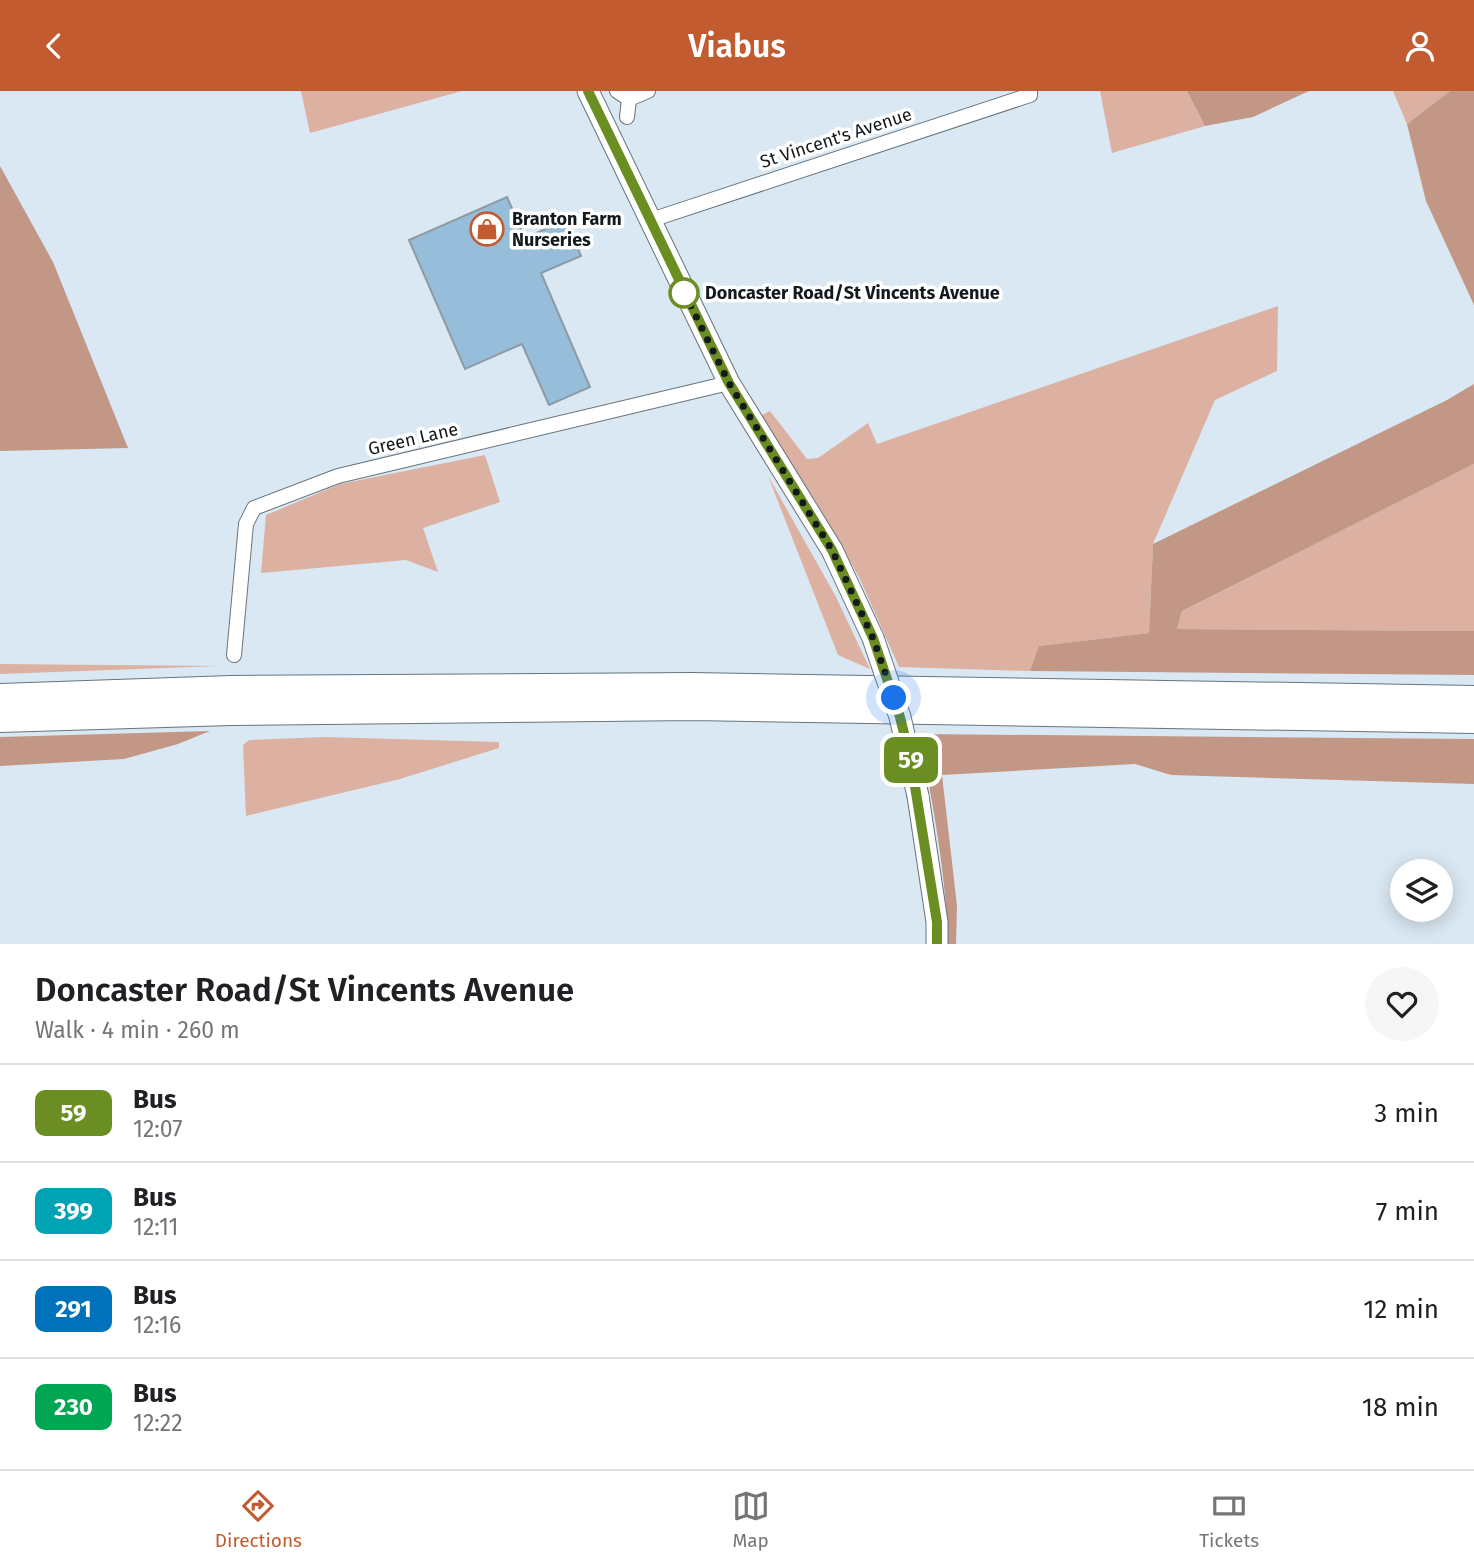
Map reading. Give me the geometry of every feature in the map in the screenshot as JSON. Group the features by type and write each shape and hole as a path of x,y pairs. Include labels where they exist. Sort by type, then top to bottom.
{"highway":[{"path":"0,697 230,689 692,686 1474,699"},
{"path":"0,719 230,712 693,707 1474,720"}],"main road":[{"path":"588,91 729,383 832,550 873,638 900,717 918,796 937,922 937,944"}],"street":[{"path":"627,117 623,95 648,91"},
{"name":"St Vincent's Avenue","path":"651,220 1032,96"},
{"name":"Green Lane","path":"234,655 246,524 254,508 338,476 729,383"}],"shaded area":[{"path":"301,91 462,91 310,133"},
{"path":"1100,91 1187,91 1205,126 1112,153"},
{"path":"1187,91 1309,91 1253,117 1205,126"},
{"path":"1393,91 1450,91 1407,124"},
{"path":"1450,91 1474,91 1474,305 1426,201 1407,124"},
{"path":"0,166 53,262 128,448 0,451"},
{"path":"1278,306 1277,371 1215,400 1153,544 1149,633 1040,646 1030,671 899,667 859,577 816,502 758,417 770,411 807,459 818,458 868,423 877,444"},
{"path":"1474,384 1474,464 1182,611 1177,629 1474,631 1474,675 1030,671 1039,646 1149,633 1153,544 1447,400"},
{"path":"485,455 500,502 423,528 438,572 406,560 261,573 266,515 340,484"},
{"path":"1474,464 1474,631 1177,629 1182,611"},
{"path":"768,476 835,595 870,669 838,655"},
{"path":"0,664 219,666 0,674"},
{"path":"210,731 178,744 124,759 0,766 0,737"},
{"path":"919,734 1474,739 1474,784 1171,775 1135,764 942,775 957,906 956,944 948,944 942,865"},
{"path":"325,737 499,742 499,748 400,779 246,816 243,745 249,740"}],"building":[{"path":"507,197 525,238 566,220 581,256 541,273 590,387 549,405 522,344 465,369 409,240"}],"bus line":[{"name":"59","path":"588,91 729,383 809,509 832,550 873,638 900,717 911,762 937,922 937,944"}],"place":[{"name":"Branton Farm Nurseries","path":"487,229"},
{"name":"Doncaster Road/St Vincents Avenue","path":"684,293"}],"route":[{"path":"684,293 682,288 729,383 832,550 873,638 894,698"}]}
